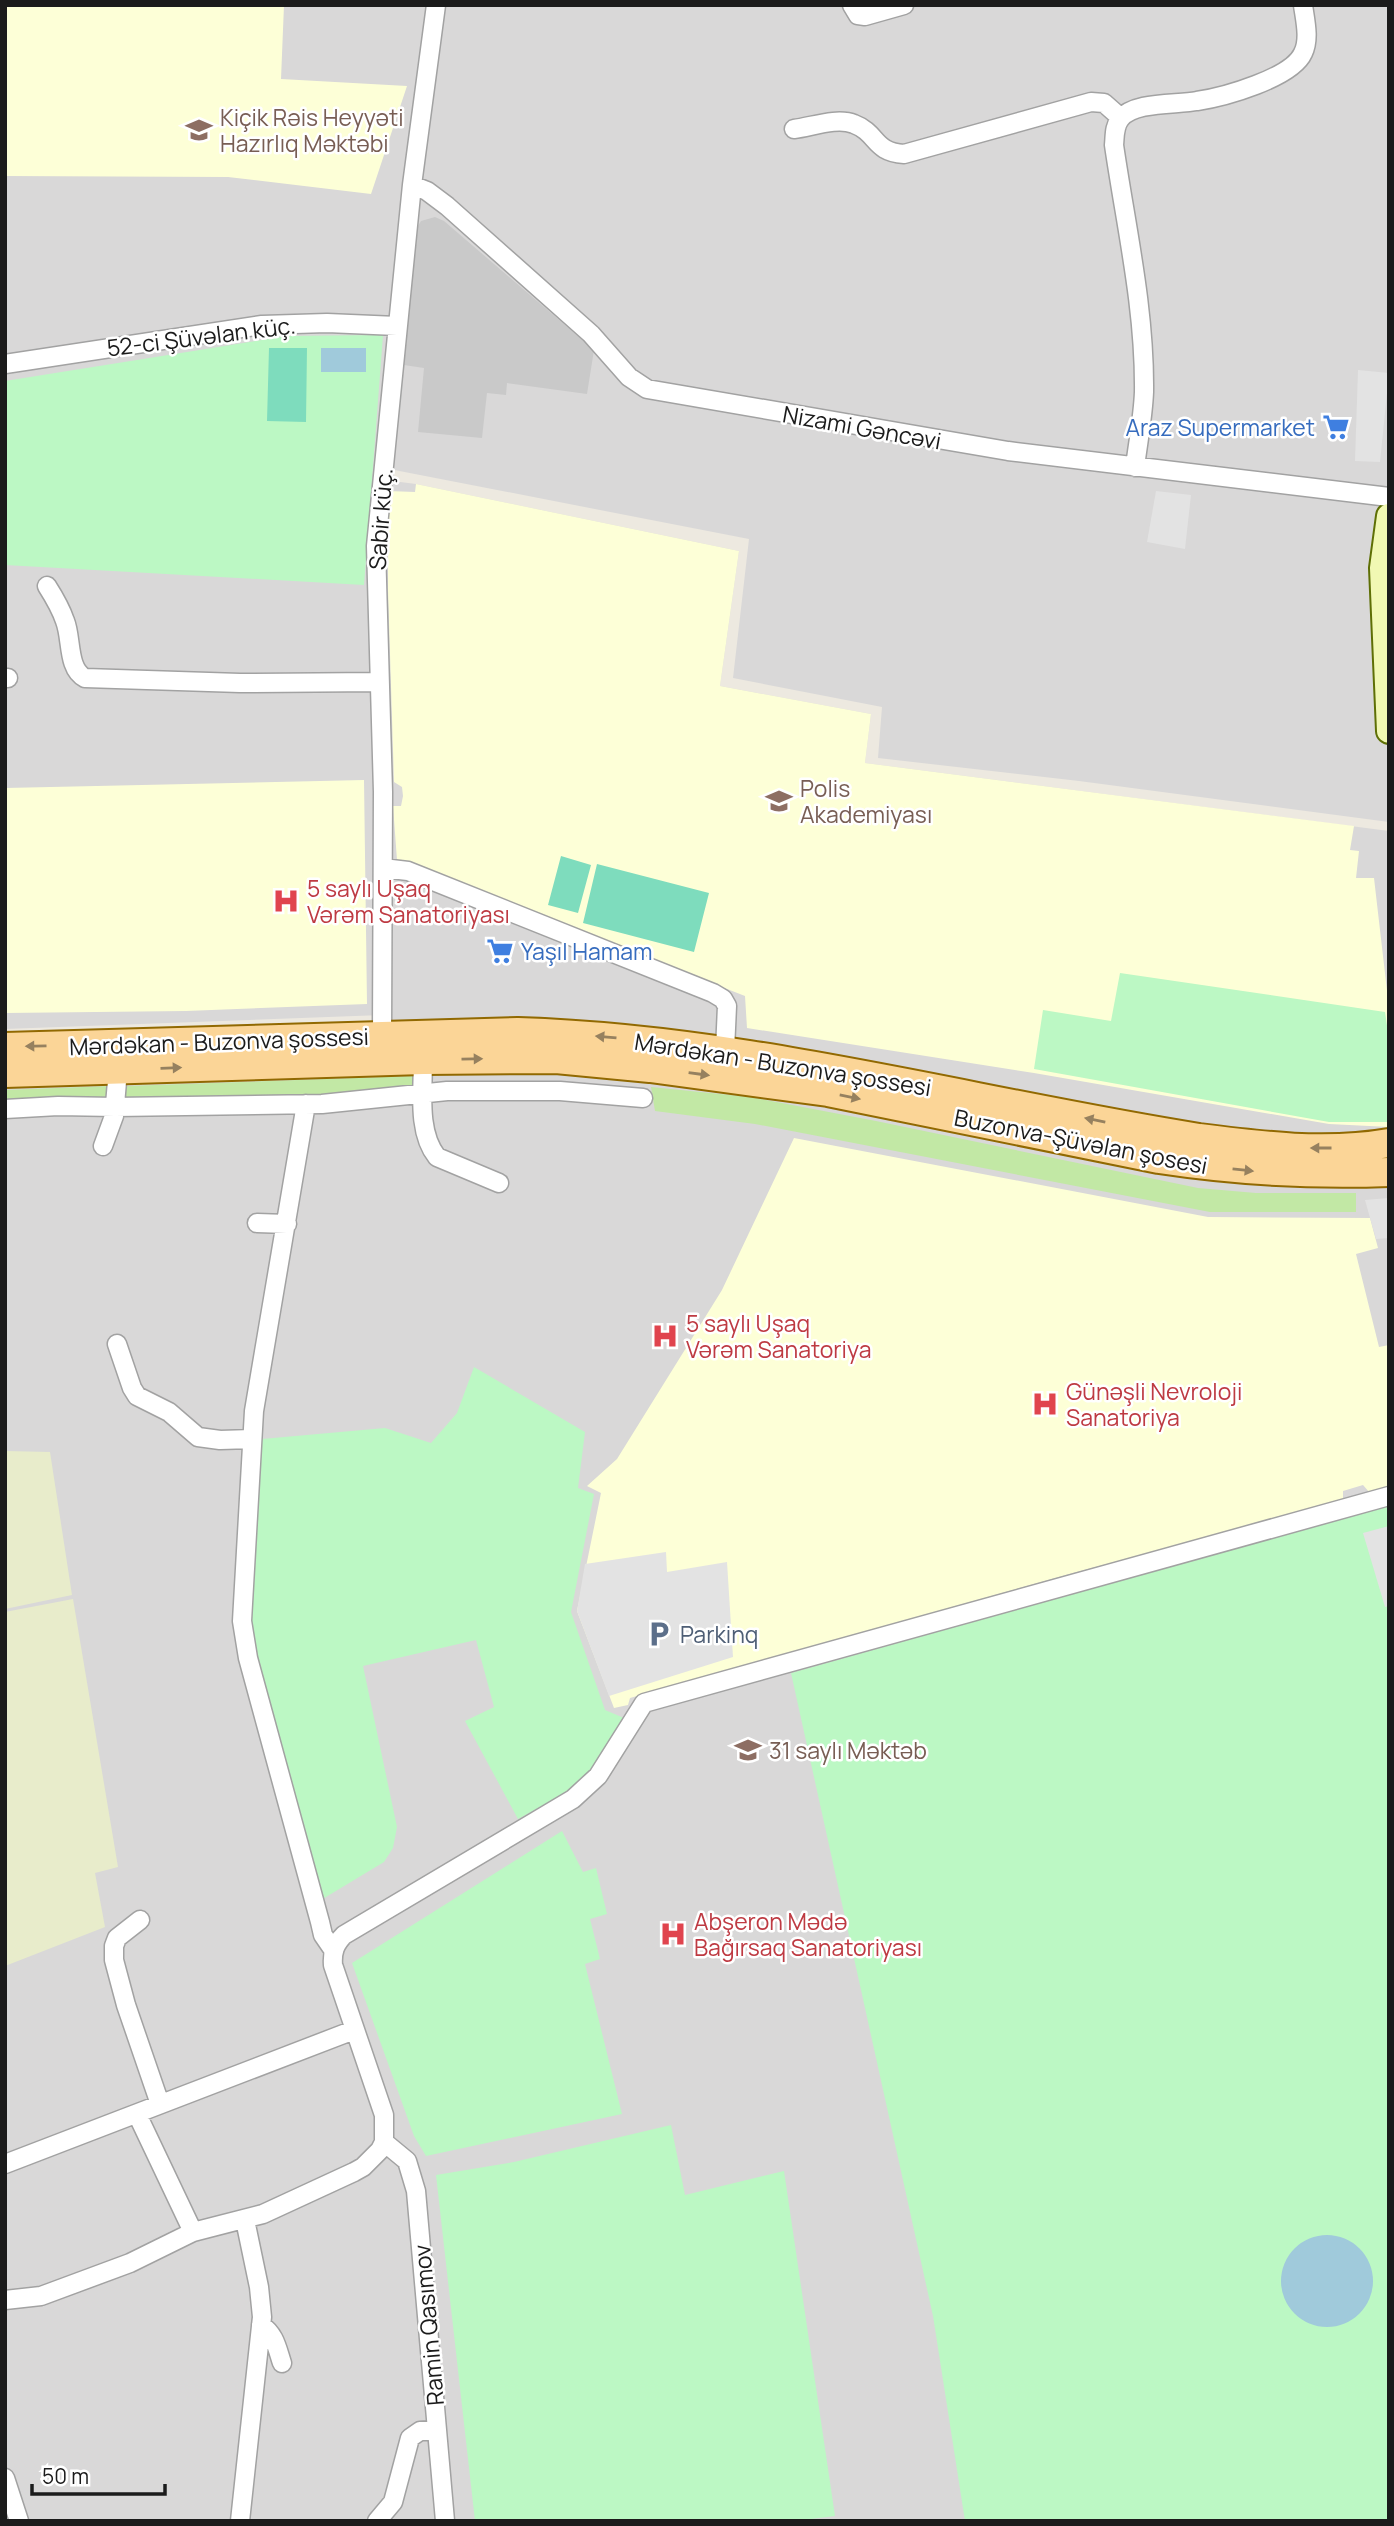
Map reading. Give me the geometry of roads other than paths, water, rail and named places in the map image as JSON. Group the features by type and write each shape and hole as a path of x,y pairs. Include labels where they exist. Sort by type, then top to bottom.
{"main road":[{"path":"1389,516 1382,568 1389,731"},
{"name":"Mərdəkan - Buzonva şossesi","path":"5,1047 556,1033 725,1050 1199,1138 1270,1147 1320,1148 1389,1143"},
{"name":"Buzonva-Şüvəlan şosesi","path":"5,1073 423,1060 556,1059 650,1068 828,1092 1199,1165 1271,1172 1389,1172"}],"street":[{"name":"Sabir küç.","path":"382,1036 383,868 376,545 412,185 436,5"},
{"path":"852,5 858,15 865,16 904,5"},
{"path":"1135,467 1143,405 1143,369 1136,275 1114,145 1115,129 1121,118 1140,107 1197,101 1230,93 1284,71 1302,57 1305,49 1303,5"},
{"path":"794,130 845,122 864,129 882,149 890,153 904,154 1091,102 1104,103 1121,118"},
{"name":"Nizami Gəncəvi","path":"412,185 427,191 447,206 591,334 629,377 647,389 911,436 1135,467 1389,497"},
{"name":"52-ci Şüvəlan küç.","path":"5,364 262,325 327,323 397,326"},
{"path":"47,586 67,625 75,668 79,675 85,678 240,683 379,682"},
{"path":"383,868 408,871 713,993 723,999 727,1006 725,1050"},
{"path":"423,1060 425,1133 431,1150 437,1157 499,1183"},
{"path":"103,1146 115,1107 118,1070"},
{"path":"5,1109 44,1106 306,1104 447,1091 560,1091 643,1098"},
{"path":"306,1104 288,1224 258,1384 243,1634 323,1934 334,1951"},
{"path":"257,1223 288,1224"},
{"path":"117,1344 137,1396 169,1412 198,1437 208,1440 253,1438"},
{"path":"5,2300 41,2296 130,2263 193,2232 245,2220 354,2172 372,2158 384,2142 381,2104 333,1965 337,1942 344,1935 572,1799 598,1776 644,1703 1389,1496"},
{"path":"140,1920 117,1938 114,1960 126,2005 160,2104"},
{"path":"5,2164 354,2030"},
{"path":"137,2113 193,2232"},
{"name":"Ramin Qasımov","path":"384,2142 407,2161 416,2191 445,2521"},
{"path":"240,2521 261,2325 259,2287 245,2220"},
{"path":"261,2325 269,2330 274,2338 282,2363"},
{"path":"377,2521 393,2502 410,2438 419,2431 437,2430"},
{"path":"5,2478 19,2521"}],"water":[{"path":"321,348 366,348 366,372 321,372"},
{"path":"1327,2235 1345,2238 1360,2248 1370,2263 1373,2281 1370,2299 1360,2314 1345,2324 1327,2327 1309,2324 1294,2314 1284,2299 1281,2281 1284,2263 1294,2248 1309,2238"}],"place":[{"name":"Kiçik Rəis Heyyəti Hazırlıq Məktəbi","path":"199,130"},
{"name":"Araz Supermarket","path":"1336,427"},
{"name":"Polis Akademiyası","path":"779,801"},
{"name":"5 saylı Uşaq Vərəm Sanatoriyası","path":"286,901"},
{"name":"Yaşıl Hamam","path":"500,951"},
{"name":"5 saylı Uşaq Vərəm Sanatoriya","path":"665,1336"},
{"name":"Günəşli Nevroloji Sanatoriya","path":"1045,1404"},
{"name":"Parkinq","path":"659,1634"},
{"name":"31 saylı Məktəb","path":"748,1750"},
{"name":"Abşeron Mədə Bağırsaq Sanatoriyası","path":"673,1934"}]}
